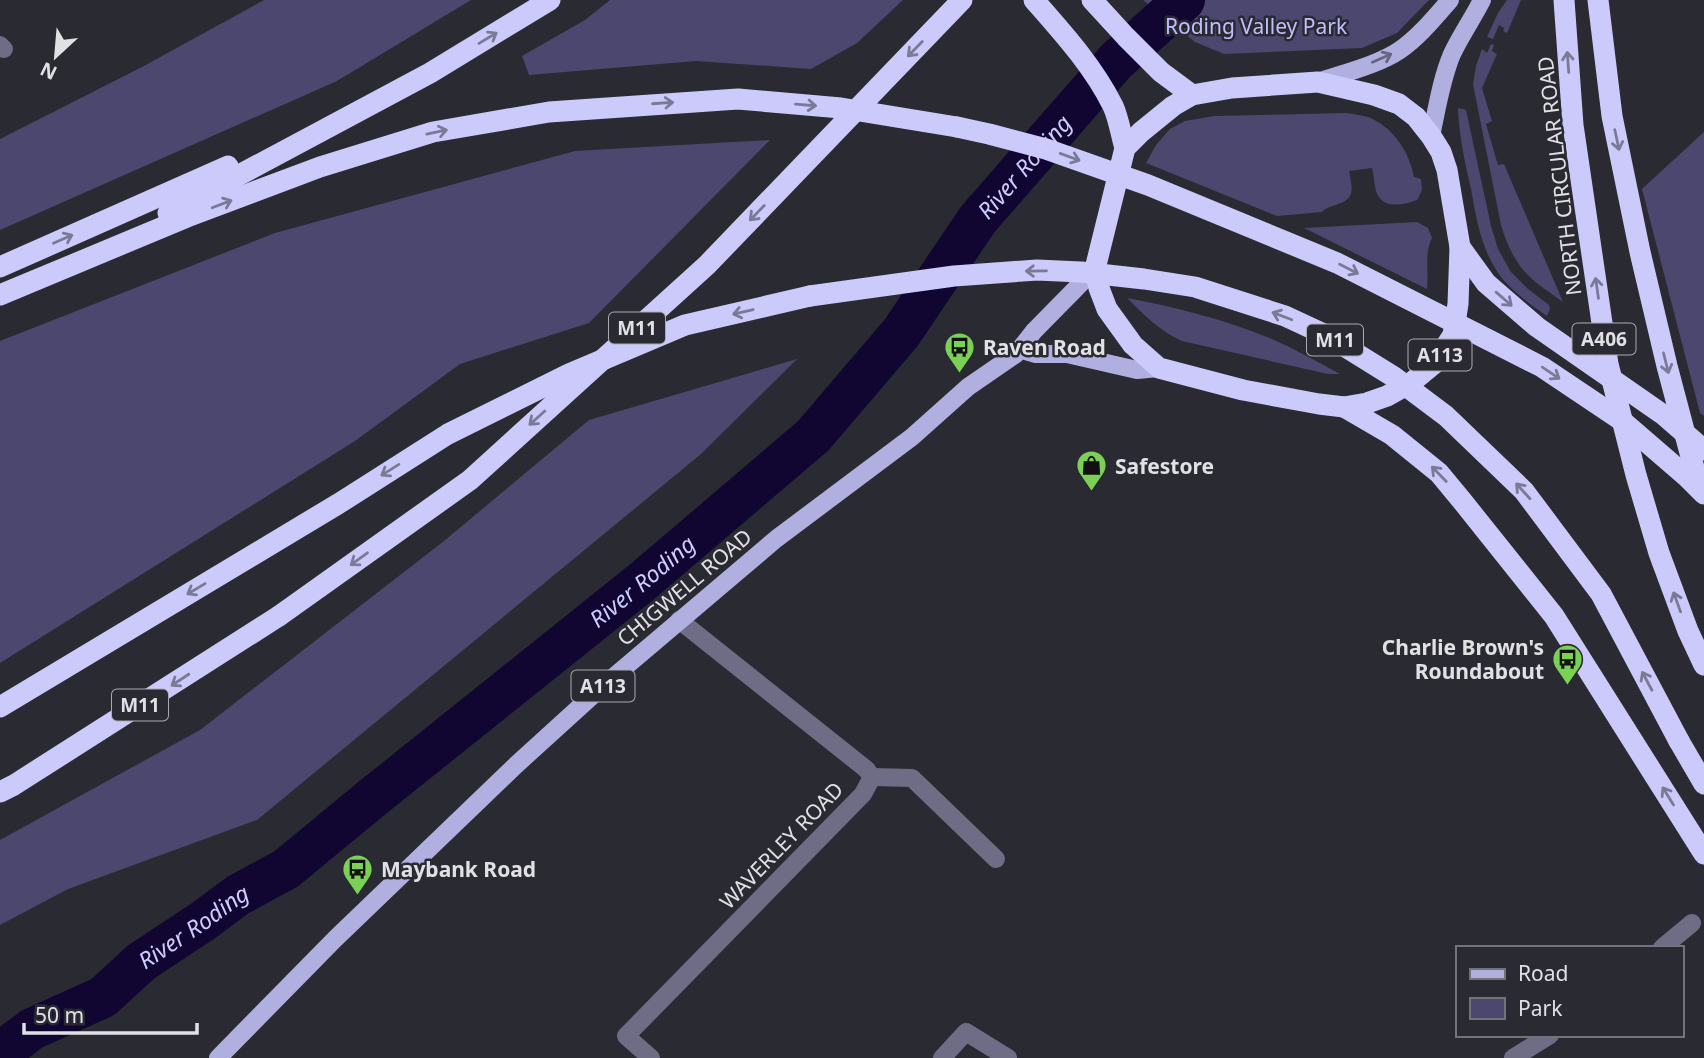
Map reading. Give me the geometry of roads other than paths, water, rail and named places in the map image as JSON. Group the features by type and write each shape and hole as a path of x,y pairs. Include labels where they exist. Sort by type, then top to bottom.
{"highway":[{"path":"0,288 170,212 430,73 550,0"},
{"name":"M11","path":"0,792 279,616 470,480 707,265 962,0"},
{"path":"1034,0 1068,38 1091,70 1114,108 1125,148"},
{"path":"1092,0 1161,72 1192,95"},
{"name":"NORTH CIRCULAR ROAD","path":"1564,0 1573,125 1608,364 1659,553 1688,631 1704,665"},
{"name":"A406","path":"1598,0 1612,116 1634,225 1667,366 1704,502"},
{"path":"0,267 165,195 430,73"},
{"name":"A113","path":"1318,82 1374,95 1399,104 1416,117 1441,152 1447,170 1460,247 1458,304 1453,335 1435,363 1412,382 1387,396 1345,407 1243,390 1159,368 1133,345 1107,309 1095,269 1125,148 1173,106 1192,95 1318,82"},
{"path":"0,295 187,217 320,167 433,132 549,112 738,99 841,108 989,134 1046,149 1148,185 1336,262 1542,367 1621,420 1704,494"},
{"name":"A406","path":"1460,247 1486,283 1537,327 1665,416 1704,450"},
{"name":"M11","path":"0,708 338,504 448,434 569,374 685,325 810,296 954,276 1037,270 1081,272 1195,287 1285,316 1328,336 1394,377 1446,416 1524,491 1601,594 1704,783"},
{"path":"1345,407 1392,435 1440,473 1554,616 1704,854"}],"main road":[{"name":"A113","path":"1318,82 1399,51 1450,0"},
{"path":"1431,136 1443,82 1452,56 1482,0"},
{"name":"CHIGWELL ROAD","path":"218,1058 335,939 594,694 776,539 912,437 968,387 1016,354 1095,269"},
{"name":"A113","path":"1019,349 1036,354 1067,354 1137,370 1159,368"}],"street":[{"name":"WAVERLEY ROAD","path":"651,1058 626,1036 863,794 872,777 866,769 679,620"},
{"path":"872,777 912,778 996,859"},
{"path":"1664,946 1692,923"},
{"path":"942,1058 966,1032 1008,1058"},
{"path":"1513,1058 1547,1037"}],"waterway":[{"name":"River Roding","path":"0,1053 32,1029 103,997 141,962 238,895 286,869 643,581 813,436 901,333 978,219 1116,61 1184,0"}],"place":[{"name":"Raven Road","path":"960,374"},
{"name":"Safestore","path":"1092,493"},
{"name":"Charlie Brown's Roundabout","path":"1567,686"},
{"name":"Maybank Road","path":"358,896"}],"park label":[{"name":"Roding Valley Park","path":"1256,26"}]}
